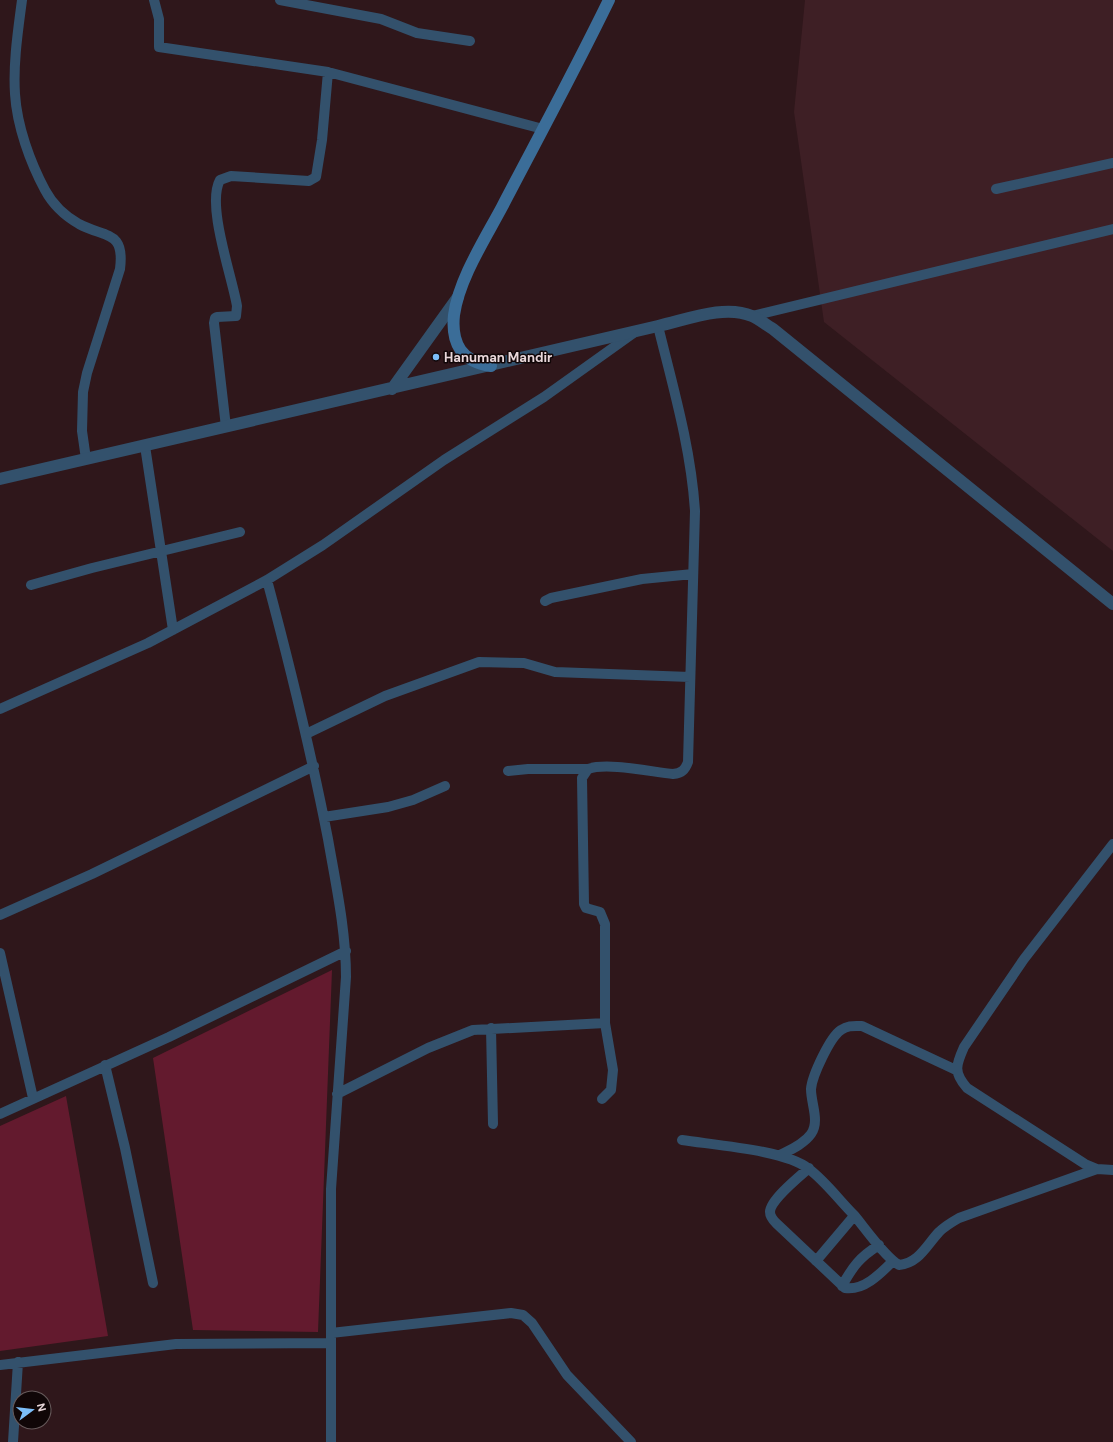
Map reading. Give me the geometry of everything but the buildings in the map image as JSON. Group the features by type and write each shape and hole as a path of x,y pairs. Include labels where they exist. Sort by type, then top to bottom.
{"main road":[{"path":"491,366 471,361 462,353 456,341 454,315 459,296 479,251 609,0"}],"street":[{"path":"22,0 18,32 15,94 22,132 35,168 46,190 64,214 80,224 112,237 120,247 122,256 120,269 87,373 83,392 82,431 86,459"},
{"path":"154,0 159,19 159,47 328,72 543,129"},
{"path":"280,0 381,19 417,33 470,41"},
{"path":"226,428 214,323 217,317 236,316 237,306 215,208 217,185 220,180 231,176 309,181 316,177 322,140 328,72"},
{"path":"996,189 1113,163"},
{"path":"752,316 1113,229"},
{"path":"392,389 459,296"},
{"path":"0,479 226,428 636,331 712,314 732,312 752,316 773,329 1113,604"},
{"path":"508,771 617,767 673,774 680,773 685,769 688,762 695,511 693,481 683,427 658,326"},
{"path":"0,709 148,643 267,580 323,545 444,460 544,397 636,331"},
{"path":"145,446 173,630"},
{"path":"31,585 92,568 240,532"},
{"path":"545,601 551,598 642,579 693,574"},
{"path":"267,580 314,766 346,950 345,990 331,1189 331,1442"},
{"path":"306,734 385,696 479,662 524,663 555,672 690,677"},
{"path":"0,915 92,874 314,766"},
{"path":"588,769 584,773 582,786 583,902 586,908 600,912 605,924 605,1023 613,1070 611,1090 602,1099"},
{"path":"324,817 388,807 413,800 445,786"},
{"path":"1113,844 1024,959 964,1047 958,1060 956,1070 960,1080 967,1088 1085,1164 1097,1169 1113,1170"},
{"path":"0,1114 169,1037 346,950"},
{"path":"0,953 33,1098"},
{"path":"337,1094 441,1043 473,1030 605,1023"},
{"path":"780,1155 802,1143 810,1135 814,1126 812,1089 814,1076 834,1038 840,1030 850,1025 862,1026 956,1070"},
{"path":"491,1028 493,1124"},
{"path":"105,1065 125,1148 153,1283"},
{"path":"682,1140 780,1155 797,1161 809,1168 854,1216 893,1262 899,1265 914,1260 938,1233 947,1225 959,1218 1097,1169"},
{"path":"809,1168 786,1189 771,1208 770,1213 776,1223 842,1286 850,1289 866,1283 893,1262"},
{"path":"816,1261 854,1216"},
{"path":"842,1286 852,1268 860,1259 879,1245"},
{"path":"331,1332 511,1313 523,1315 537,1329 567,1375 631,1442"},
{"path":"0,1365 176,1344 331,1343"},
{"path":"13,1442 18,1362"}],"shaded area":[{"path":"805,0 1113,0 1113,551 824,322 794,112"},
{"path":"332,970 318,1332 193,1330 153,1058"},
{"path":"66,1096 108,1336 0,1351 0,1126"}],"place":[{"name":"Hanuman Mandir","path":"436,357"}]}
